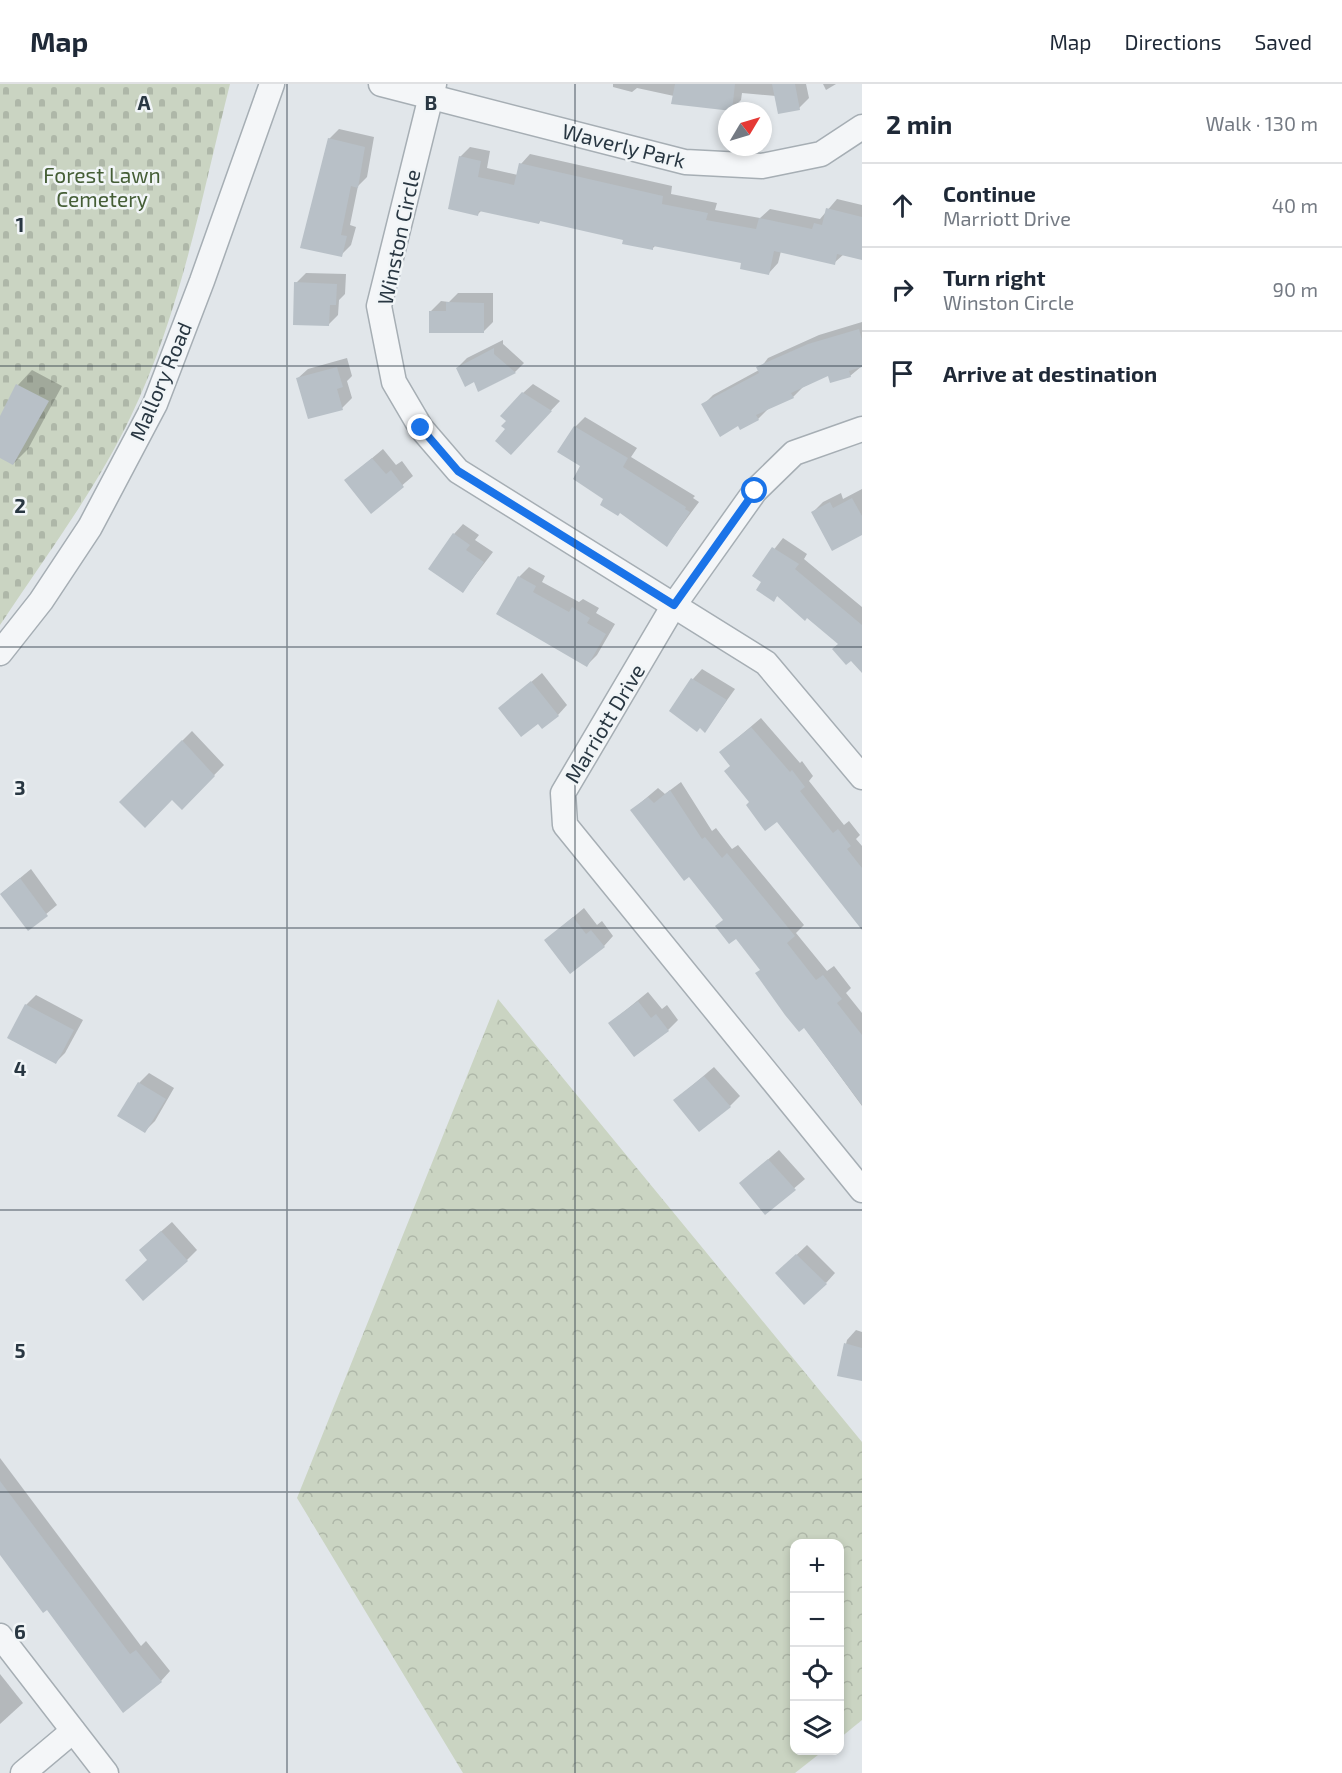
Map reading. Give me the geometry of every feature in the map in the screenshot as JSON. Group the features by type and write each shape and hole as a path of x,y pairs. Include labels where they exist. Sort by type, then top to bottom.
{"street":[{"name":"Mallory Road","path":"0,652 41,601 90,527 154,404 272,84"},
{"name":"Waverly Park","path":"381,84 432,90 685,162 762,166 821,154 862,128"},
{"name":"Winston Circle","path":"432,90 379,306 394,382 421,428 458,471 766,663 862,777"},
{"name":"Marriott Drive","path":"862,429 794,453 755,491 674,605 563,793 565,825 862,1190"},
{"path":"0,1636 106,1773"},
{"path":"24,1773 73,1731"}],"green space":[{"name":"Forest Lawn Cemetery","path":"0,84 230,84 177,295 164,336 131,416 102,470 69,523 0,625"},
{"path":"498,999 862,1442 862,1720 844,1735 844,1539 790,1539 790,1755 818,1755 795,1773 463,1773 297,1498"}],"building":[{"path":"675,84 735,84 733,102 718,102 718,109 671,104"},
{"path":"772,84 795,84 800,110 778,114"},
{"path":"328,138 365,147 358,188 351,186 341,235 347,236 342,257 300,248"},
{"path":"459,156 481,161 478,177 514,185 519,163 663,196 662,204 708,213 706,220 756,229 759,218 812,229 814,223 822,225 826,208 862,217 862,260 837,254 835,265 774,251 769,275 740,269 741,263 653,246 653,250 622,244 623,240 540,221 539,224 479,211 478,216 448,209"},
{"path":"294,282 337,284 336,305 330,305 329,326 293,325"},
{"path":"446,302 484,303 484,333 429,333 429,311 446,311"},
{"path":"859,329 862,340 862,367 849,371 851,377 830,383 828,376 791,393 794,398 756,415 759,420 740,430 738,426 720,437 701,404 759,373 756,367 808,344"},
{"path":"494,348 494,354 516,373 478,392 474,382 465,387 456,368"},
{"path":"337,367 343,387 337,389 343,410 308,419 296,378"},
{"path":"16,384 49,401 13,465 0,458 0,416"},
{"path":"522,392 552,411 511,455 495,441 505,429 501,426 506,421 500,416"},
{"path":"574,426 628,458 623,467 686,507 685,509 690,512 667,547 620,513 618,516 600,505 603,499 573,479 580,466 557,452"},
{"path":"372,458 386,474 391,470 404,487 371,514 344,480"},
{"path":"852,498 862,516 862,535 832,551 811,512 830,502 833,508"},
{"path":"453,533 470,545 466,550 484,562 463,593 428,569"},
{"path":"772,547 799,564 795,569 862,625 862,673 851,661 846,665 832,649 838,644 807,618 805,621 777,596 774,602 756,590 761,582 752,576"},
{"path":"518,576 536,586 533,592 569,612 572,607 590,618 587,623 606,634 587,667 496,614"},
{"path":"691,678 727,700 705,733 700,728 697,732 669,711"},
{"path":"531,681 559,716 542,729 538,724 521,737 498,708"},
{"path":"751,727 790,772 792,770 805,787 800,791 833,833 838,829 851,846 847,849 862,868 862,930 777,822 765,831 746,805 749,802 724,771 730,766 719,752"},
{"path":"182,740 215,776 182,810 172,800 145,828 119,802"},
{"path":"670,790 702,839 705,837 722,858 727,853 795,936 787,943 816,980 823,975 842,999 837,1003 862,1035 862,1105 804,1028 799,1032 785,1015 755,973 760,970 736,939 729,944 715,926 723,920 689,877 684,881 630,810 648,797 654,803"},
{"path":"20,878 48,916 28,931 0,894"},
{"path":"573,917 586,934 591,930 605,947 570,974 544,940"},
{"path":"638,1001 651,1018 656,1014 669,1031 634,1057 608,1023"},
{"path":"25,1004 74,1030 56,1064 7,1038"},
{"path":"704,1076 731,1107 699,1132 673,1100"},
{"path":"138,1082 166,1099 145,1133 117,1116"},
{"path":"768,1159 796,1190 765,1215 739,1183"},
{"path":"161,1231 188,1261 143,1301 125,1280 147,1260 139,1250"},
{"path":"796,1254 827,1284 804,1305 775,1273"},
{"path":"844,1343 862,1348 862,1381 837,1376"},
{"path":"0,1481 130,1654 136,1650 162,1682 123,1713 47,1610 43,1613 0,1555"}],"route":[{"path":"421,428 458,471 674,605 755,491"}]}
